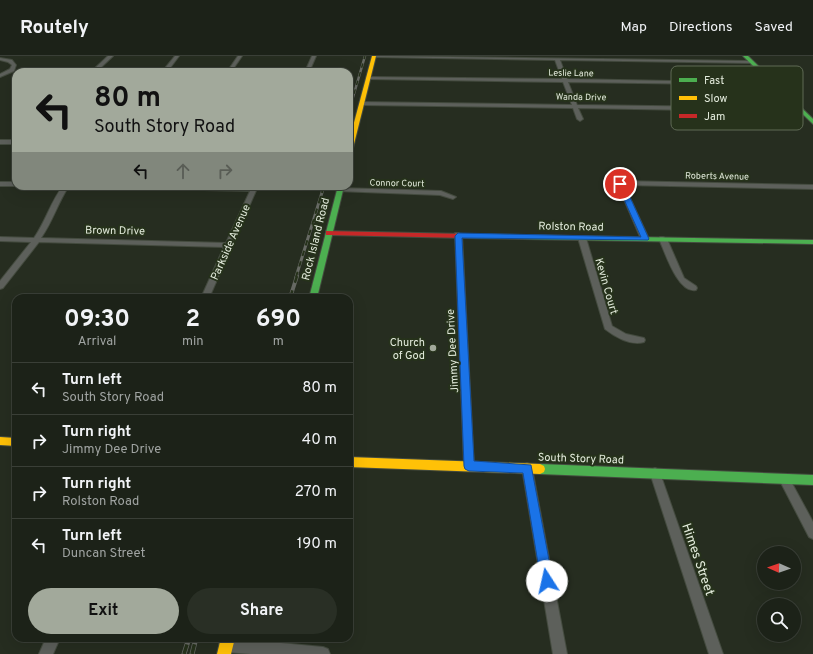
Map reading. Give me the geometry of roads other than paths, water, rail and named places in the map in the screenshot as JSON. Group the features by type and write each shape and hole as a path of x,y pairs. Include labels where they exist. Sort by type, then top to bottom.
{"main road":[{"path":"353,137 374,56"},
{"path":"803,113 813,122"},
{"name":"Rock Island Road","path":"314,294 340,190"},
{"name":"Rolston Road","path":"329,233 813,242"},
{"path":"0,441 12,442"},
{"name":"South Story Road","path":"353,462 813,480"}],"street":[{"path":"98,68 111,56"},
{"path":"167,68 177,56"},
{"path":"232,68 240,56"},
{"path":"309,68 314,56"},
{"path":"374,56 534,57 557,59 748,59"},
{"path":"0,59 14,63 13,68"},
{"path":"557,59 580,119"},
{"path":"0,76 12,69"},
{"path":"7,73 12,72"},
{"name":"Leslie Lane","path":"368,78 671,83"},
{"name":"Wanda Drive","path":"362,102 671,108"},
{"path":"0,142 12,142"},
{"path":"0,184 12,184"},
{"name":"Roberts Avenue","path":"646,239 620,184 813,187"},
{"name":"Connor Court","path":"353,189 441,193 453,196"},
{"path":"0,286 37,240 50,218 58,197 63,190"},
{"name":"Parkside Avenue","path":"206,294 254,190"},
{"name":"Jimmy Dee Drive","path":"458,236 469,466"},
{"name":"Kevin Court","path":"582,238 608,327 619,336 641,340"},
{"name":"Brown Drive","path":"0,239 229,245"},
{"path":"663,239 681,279 693,288"},
{"path":"527,468 560,654"},
{"name":"Himes Street","path":"655,473 716,654"},
{"path":"784,478 813,533"},
{"path":"46,654 51,642"},
{"path":"226,646 323,654"}],"railway":[{"path":"353,97 365,56"},
{"path":"296,277 323,190"},
{"path":"291,294 297,276"},
{"path":"184,654 188,642"},
{"path":"192,654 195,642"}],"place":[{"name":"Church of God","path":"433,348"}]}
